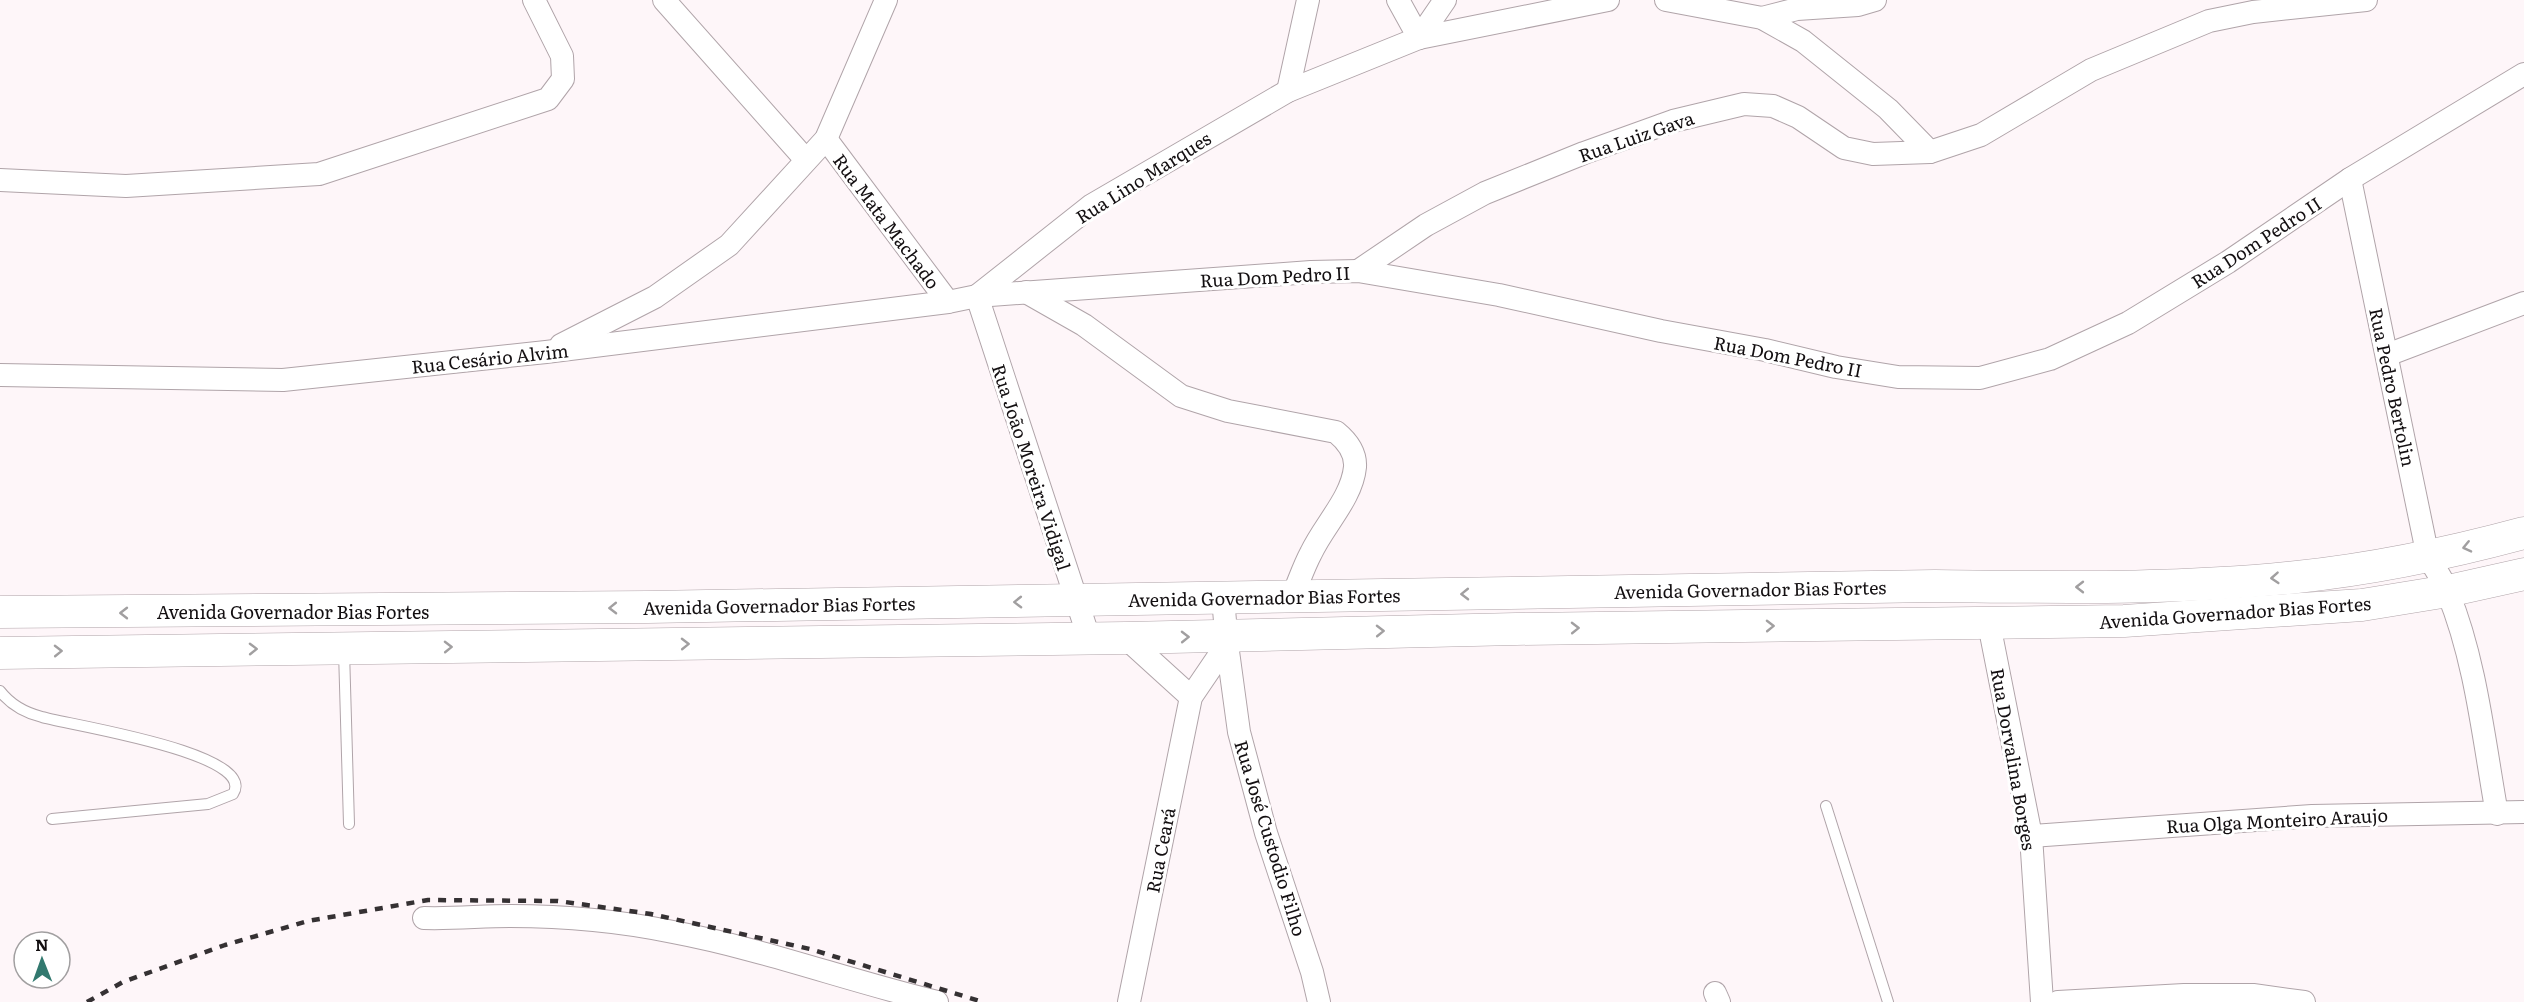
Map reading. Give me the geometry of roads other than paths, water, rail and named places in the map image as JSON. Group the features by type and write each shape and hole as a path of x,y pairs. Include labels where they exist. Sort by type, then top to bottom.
{"main road":[{"name":"Avenida Governador Bias Fortes","path":"12,613 361,611 1076,601 1293,595 1935,586 2150,586 2297,577 2428,557 2524,532"},
{"name":"Avenida Governador Bias Fortes","path":"10,652 1089,638 1226,640 1516,629 2124,621 2362,605 2448,591 2524,574"},
{"path":"1935,586 1940,624"},
{"path":"1515,593 1516,629"},
{"path":"648,607 650,644"},
{"path":"352,648 361,611"},
{"path":"10,652 12,613"}],"street":[{"path":"0,180 126,186 319,174 548,99 562,79 562,56 534,0"},
{"path":"664,0 806,160"},
{"path":"546,352 656,297 729,245 826,139 886,0"},
{"path":"1288,91 1308,0"},
{"path":"1398,0 1419,38 1445,0"},
{"name":"Rua Lino Marques","path":"976,296 1092,205 1288,91 1419,38 1608,0"},
{"path":"1666,0 1762,18 1803,41 1888,109 1930,152"},
{"path":"1762,18 1797,9 1858,5 1875,0"},
{"name":"Rua Luiz Gava","path":"1358,271 1426,225 1485,193 1633,134 1715,110 1744,104 1773,106 1798,117 1844,148 1873,154 1930,152 1981,135 2091,70 2209,21 2253,12 2366,0"},
{"name":"Rua Dom Pedro II","path":"976,296 1299,273 1358,271 1499,295 1847,369 1898,377 1980,378 2050,358 2128,324 2228,262 2350,179 2524,74"},
{"name":"Rua Mata Machado","path":"826,139 948,302"},
{"name":"Rua Pedro Bertolin","path":"2350,179 2428,557 2448,591 2461,632 2479,708 2497,814"},
{"path":"1026,292 1084,325 1181,396 1228,411 1336,432 1345,439 1352,451 1355,465 1352,479 1311,552 1293,595"},
{"name":"Rua Cesário Alvim","path":"0,375 283,380 546,352 948,302 976,296"},
{"name":"Rua João Moreira Vidigal","path":"976,296 1089,638"},
{"path":"2387,355 2524,303"},
{"path":"1223,598 1226,640"},
{"name":"Rua Dorvalina Borges","path":"1989,624 2031,836 2042,1002"},
{"path":"1126,638 1191,697"},
{"name":"Rua Ceará","path":"1129,1002 1191,697 1226,640"},
{"name":"Rua José Custodio Filho","path":"1226,640 1239,732 1266,832 1312,972 1319,1002"},
{"name":"Rua Olga Monteiro Araujo","path":"2031,836 2312,816 2523,813"},
{"path":"424,918 512,916 590,920 673,932 784,958 899,993 937,1002"},
{"path":"2058,1002 2184,995 2253,995 2304,1002"}],"lane":[{"path":"349,824 352,648"},
{"path":"0,691 14,705 41,717 161,744 215,764 233,777 236,784 233,794 208,804 52,819"},
{"path":"1826,806 1888,1002"}],"railway":[{"path":"87,1002 123,982 225,945 308,921 428,900 558,901 651,914 810,949 983,1002"}]}
